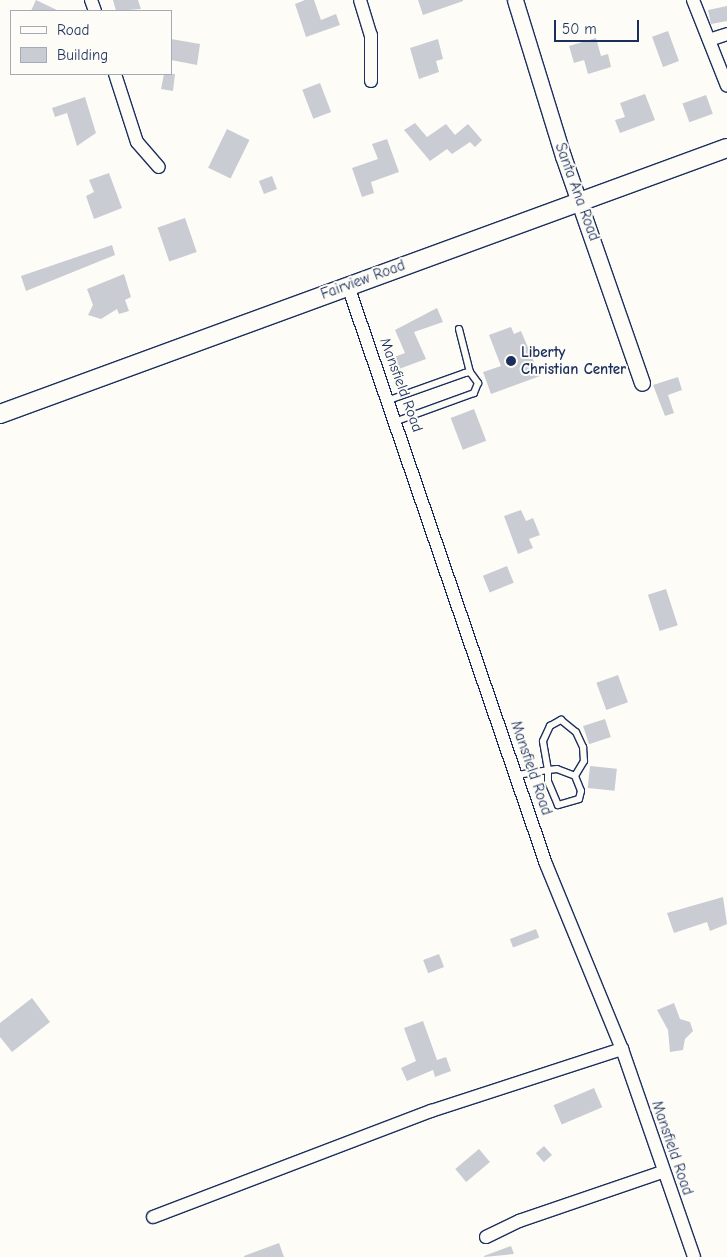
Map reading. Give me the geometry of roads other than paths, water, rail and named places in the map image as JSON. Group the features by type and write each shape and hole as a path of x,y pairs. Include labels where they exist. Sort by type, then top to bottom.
{"main road":[{"name":"Fairview Road","path":"0,414 727,148"}],"street":[{"path":"360,0 371,35 371,81"},
{"name":"Santa Ana Road","path":"515,0 579,202 642,383"},
{"path":"693,0 727,86"},
{"path":"709,40 727,34"},
{"path":"114,75 137,142 159,167"},
{"name":"Mansfield Road","path":"348,286 397,421 546,864 622,1049 662,1172 694,1257"},
{"path":"153,1217 431,1111 622,1049"},
{"path":"486,1237 519,1221 662,1172"}],"lane":[{"path":"397,421 474,394 478,384 470,372 459,328"},
{"path":"389,400 470,372"},
{"path":"516,775 548,770 557,769 575,776 581,791 579,799 558,805 548,782 548,770 543,742 550,726 561,720 576,732 583,747 584,761 575,776"}],"place":[{"name":"Liberty Christian Center","path":"511,361"}]}
